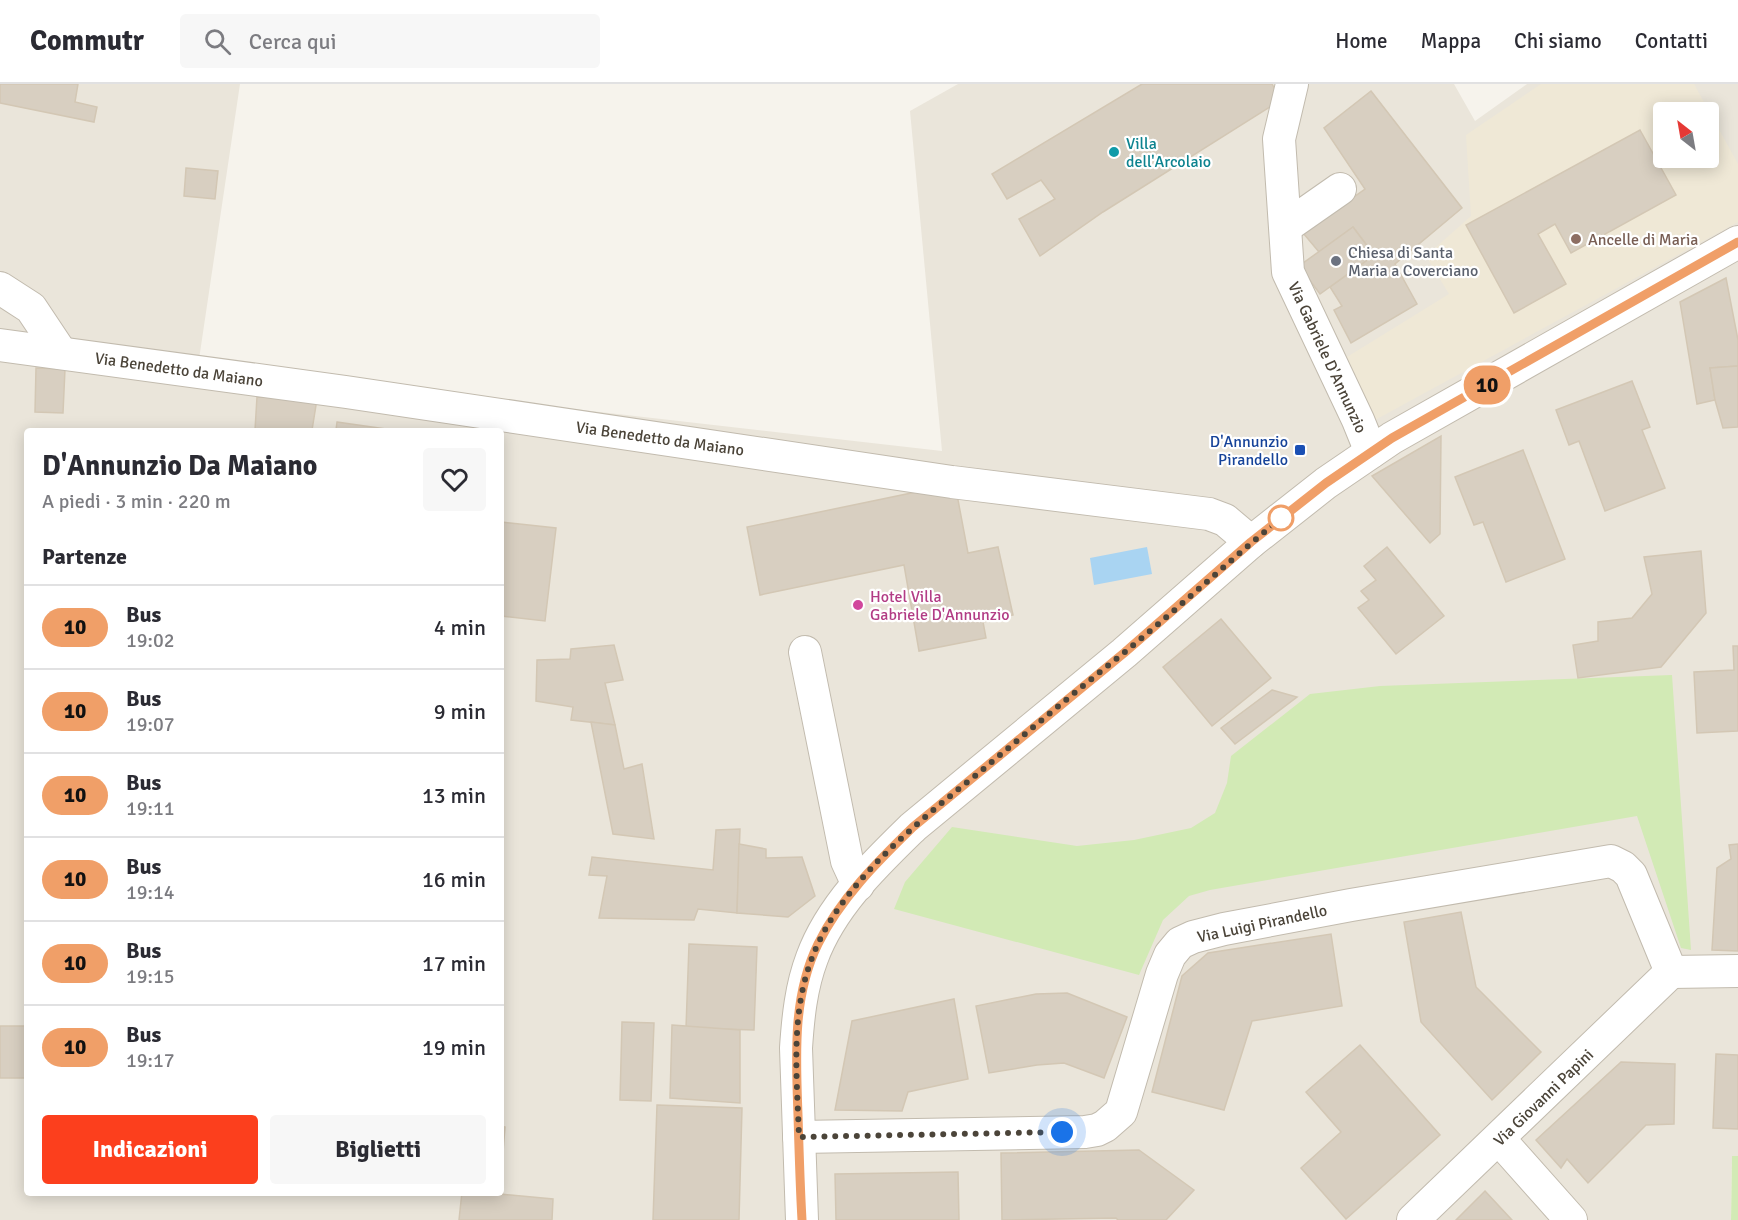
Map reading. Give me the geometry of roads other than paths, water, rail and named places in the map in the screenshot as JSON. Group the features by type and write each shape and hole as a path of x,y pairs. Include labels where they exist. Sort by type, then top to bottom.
{"street":[{"name":"Via Gabriele D'Annunzio","path":"1293,84 1279,139 1287,226 1288,272 1359,420 1371,452"},
{"path":"1287,226 1340,189"},
{"name":"Via Gabriele D'Annunzio","path":"802,1220 796,1048 803,989 818,944 831,920 858,885 913,827 1124,653 1251,542 1326,483 1371,452 1738,242"},
{"path":"0,288 31,308 61,353"},
{"name":"Via Benedetto da Maiano","path":"0,345 346,392 952,482 1209,514 1225,520 1251,542"},
{"path":"805,652 847,861 858,885"},
{"name":"Via Luigi Pirandello","path":"799,1137 1097,1130 1121,1112 1162,974 1170,955 1180,943 1224,929 1339,907 1611,861 1623,867 1631,875 1671,972"},
{"path":"1671,972 1738,971"},
{"name":"Via Giovanni Papini","path":"1413,1220 1671,972"},
{"path":"1499,1139 1571,1220"}],"water":[{"path":"1147,547 1152,574 1094,585 1090,558"}],"place":[{"name":"Villa dell'Arcolaio","path":"1114,152"},
{"name":"Ancelle di Maria","path":"1576,239"},
{"name":"Chiesa di Santa Maria a Coverciano","path":"1336,261"},
{"name":"D'Annunzio Pirandello","path":"1300,450"},
{"name":"Hotel Villa Gabriele D'Annunzio","path":"858,605"}]}
